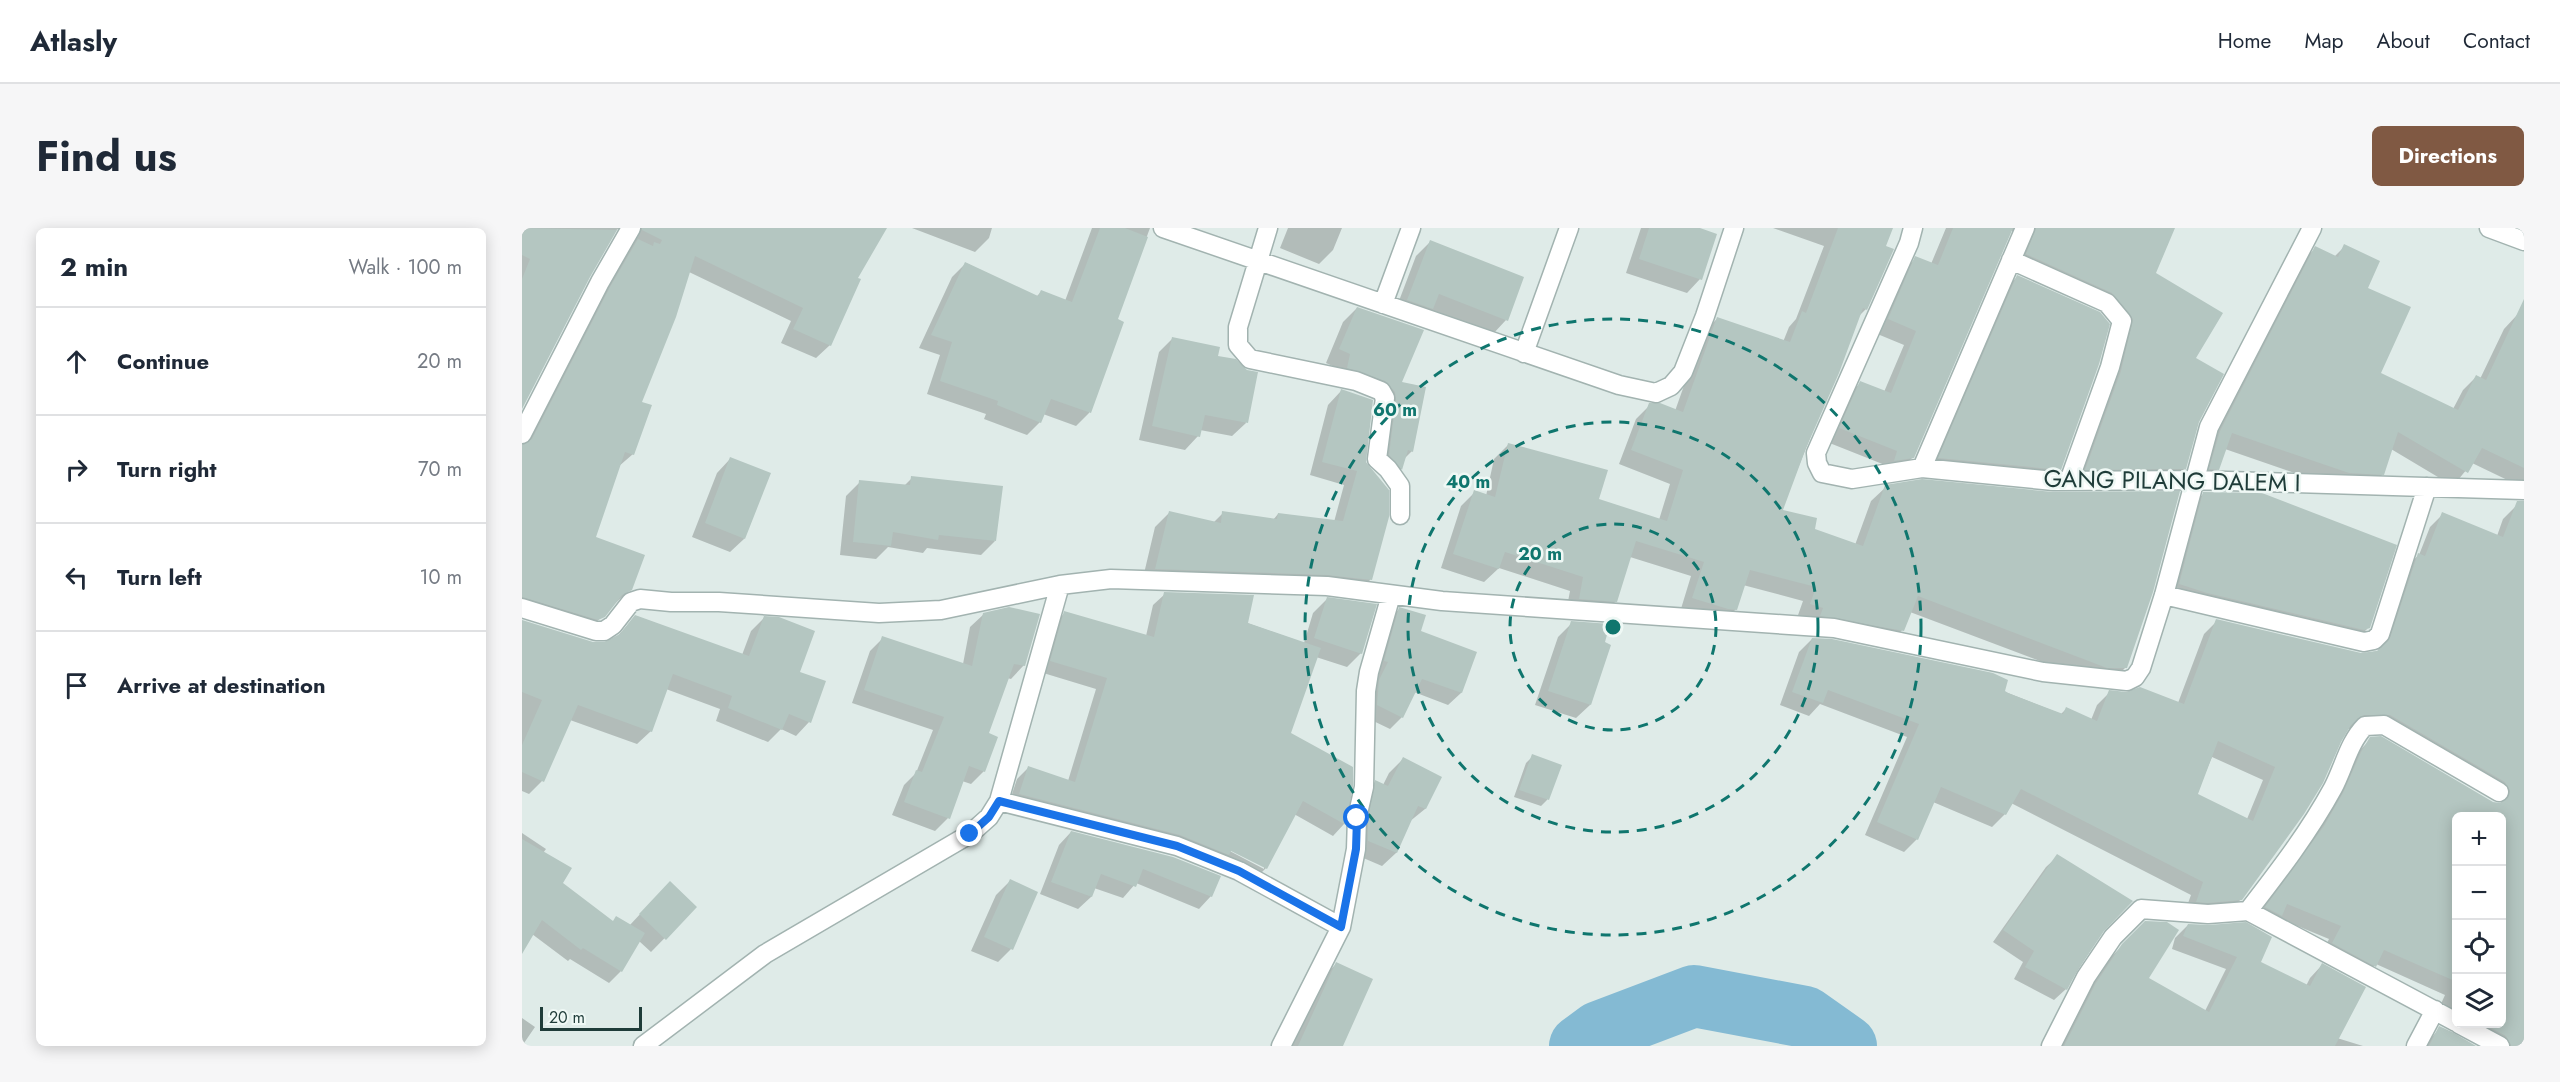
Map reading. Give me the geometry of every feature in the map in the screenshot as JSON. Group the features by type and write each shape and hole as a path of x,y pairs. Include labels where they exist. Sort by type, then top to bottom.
{"street":[{"path":"522,434 600,282 631,228"},
{"path":"1163,228 1619,385 1656,393 1671,386 1683,372 1705,316 1734,228"},
{"path":"1268,228 1238,327 1238,345 1250,359 1356,381 1381,391 1385,398 1377,459 1388,468 1400,486 1400,515"},
{"path":"1383,304 1412,228"},
{"path":"1524,353 1569,228"},
{"name":"GANG PILANG DALEM I","path":"1913,228 1909,243 1816,453 1817,463 1822,473 1851,479 1922,468 2069,481 2193,480 2524,490"},
{"path":"1922,468 2025,228"},
{"path":"522,608 596,631 604,631 613,626 631,602 640,599 671,602 718,602 879,614 941,610 1060,585 1111,579 1327,586 1442,601 1834,628 2043,672 2127,681 2135,678 2141,668 2164,595 2209,427 2312,228"},
{"path":"2489,228 2524,241"},
{"path":"2012,260 2107,303 2122,321 2110,367 2069,481"},
{"path":"2164,595 2364,642 2374,640 2380,634 2427,487"},
{"path":"643,1046 765,954 970,834 989,817 999,801 1060,585"},
{"path":"1281,1046 1341,927 1356,849 1357,818 1364,788 1366,691 1369,672 1391,595"},
{"path":"2248,911 2304,838 2334,786 2358,734 2365,726 2384,725 2499,792"},
{"path":"999,801 1177,846 1239,871 1341,927"},
{"path":"2051,1046 2086,977 2113,938 2141,909 2208,914 2248,911 2452,1020"},
{"path":"2416,1046 2435,1010"},
{"path":"2467,1028 2500,1046"}],"building":[{"path":"522,228 617,230 590,277 522,409 522,279 530,259 522,255"},
{"path":"642,228 887,228 858,278 861,279 831,346 793,329 803,308 695,256 676,317 642,402 652,405 634,455 625,452 596,537 645,555 632,590 622,595 605,617 598,620 522,597 522,445 532,439 610,287 638,239 653,246 654,242 660,244 662,240"},
{"path":"1100,228 1125,228 1148,237 1118,319 1124,322 1091,413 1051,399 1041,423 997,405 998,401 940,381 952,342 931,335 965,262 1038,296 1041,290 1072,302"},
{"path":"1649,228 1700,228 1717,234 1702,280 1639,259"},
{"path":"1838,228 1893,228 1886,246 1894,249 1867,310 1863,308 1783,510 1817,518 1815,529 1863,546 1885,485 1922,479 2053,492 2180,491 2153,592 2127,668 2107,668 1918,596 1904,631 1820,616 1823,608 1810,604 1816,587 1750,570 1737,610 1728,609 1692,598 1704,562 1636,541 1617,602 1579,599 1583,577 1505,552 1499,569 1453,554 1474,490 1495,497 1508,443 1608,470 1599,499 1667,521 1683,470 1631,450 1649,403 1660,403 1683,412 1717,317 1790,342 1802,311 1806,313"},
{"path":"1953,228 2013,228 1914,458 1894,461 1897,451 1839,428 1860,381 1891,393 1916,331 1888,319 1915,256 1938,265"},
{"path":"2036,228 2175,228 2156,273 2223,313 2196,358 2224,374 2199,422 2186,469 2085,470 2121,371 2133,319 2112,293 2026,254"},
{"path":"1430,240 1524,277 1508,321 1439,294 1433,309 1407,300"},
{"path":"2344,244 2380,261 2368,288 2411,307 2381,373 2458,410 2476,375 2486,380 2524,299 2524,468 2482,448 2468,473 2398,432 2384,475 2349,473 2232,433 2219,470 2209,469 2220,431 2315,246 2338,257"},
{"path":"2017,275 2100,312 2110,324 2099,364 2061,470 1938,458"},
{"path":"1357,307 1424,330 1402,382 1426,387 1413,452 1408,450 1402,470 1389,455 1395,392 1385,381 1347,368 1350,354 1339,349"},
{"path":"1172,337 1220,347 1218,356 1236,359 1247,370 1258,372 1248,423 1205,415 1200,437 1152,426"},
{"path":"1341,389 1373,400 1366,462 1389,490 1389,517 1372,580 1327,575 1155,569 1169,511 1221,523 1222,511 1277,519 1278,513 1343,521 1357,471 1322,462"},
{"path":"730,457 771,473 745,539 705,523"},
{"path":"911,476 1003,486 996,541 939,535 938,540 893,532 891,546 853,542 859,480 910,485"},
{"path":"2203,492 2262,493 2397,545 2370,628 2364,630 2207,593 2179,584"},
{"path":"2517,501 2524,501 2524,1046 2511,1046 2506,1036 2491,1028 2506,1028 2506,812 2452,812 2452,980 2384,950 2376,967 2332,943 2341,926 2287,904 2282,916 2265,907 2324,826 2370,737 2381,736 2493,802 2500,803 2508,798 2510,791 2505,782 2390,715 2364,715 2351,725 2323,783 2304,814 2242,900 2208,903 2196,902 2203,882 2021,789 2006,815 1941,787 1918,840 1877,822 1919,724 1828,690 1823,703 1792,692 1812,638 1832,639 1993,673 2008,680 2005,691 2008,693 2063,714 2066,707 2097,721 2109,690 2126,692 2140,687 2184,704 2216,619 2361,653 2377,651 2390,638 2418,553 2425,556 2442,512 2503,537","holes":["2218,741 2275,767 2253,821 2198,794"]},
{"path":"1164,592 1254,595 1248,623 1321,648 1291,733 1353,767 1353,786 1346,825 1303,801 1267,869 1231,851 1229,855 1180,835 1019,794 1028,766 1075,782 1107,678 1050,661 1064,611 1154,637"},
{"path":"1327,597 1377,604 1362,654 1314,638"},
{"path":"1009,607 1040,614 1025,666 1014,664 989,733 998,737 985,772 969,766 950,819 904,802 916,770 922,772 944,717 864,690 882,636 972,666 983,613"},
{"path":"1399,607 1426,615 1421,631 1477,652 1462,693 1422,679 1403,718 1377,705 1379,680 1388,662 1384,661"},
{"path":"635,615 749,656 764,616 779,617 815,631 800,672 826,681 811,723 789,714 782,730 728,708 732,696 673,674 652,732 578,705 544,782 522,772 522,745 542,700 522,692 522,620 593,642 604,642 620,634"},
{"path":"1571,621 1610,624 1605,642 1611,645 1591,705 1548,691"},
{"path":"1532,754 1562,765 1549,800 1519,790"},
{"path":"1403,757 1442,777 1426,809 1418,806 1397,853 1368,841 1368,819 1375,780 1388,786"},
{"path":"1071,831 1173,857 1221,876 1212,897 1143,869 1136,887 1101,874 1092,897 1051,882"},
{"path":"522,839 572,868 563,883 613,921 616,916 645,933 622,972 583,948 581,950 542,920 522,954"},
{"path":"2057,854 2133,901 2104,931 2067,990 2025,967 2034,951 2003,930"},
{"path":"1010,879 1038,892 1013,950 984,937"},
{"path":"670,881 697,907 666,940 639,914"},
{"path":"2145,921 2167,922 2179,930 2149,978 2209,1012 2237,957 2183,936 2188,924 2246,922 2272,937 2261,962 2310,986 2322,963 2366,987 2335,1046 2064,1046 2096,983 2122,944"},
{"path":"1336,962 1373,979 1343,1046 1298,1046"},
{"path":"2439,1026 2452,1032 2476,1046 2429,1046"}],"waterway":[{"path":"1580,1046 1599,1032 1694,996 1805,1017 1846,1046"}],"route":[{"path":"970,834 989,817 999,801 1177,846 1239,871 1341,927 1356,849 1357,818"}]}
